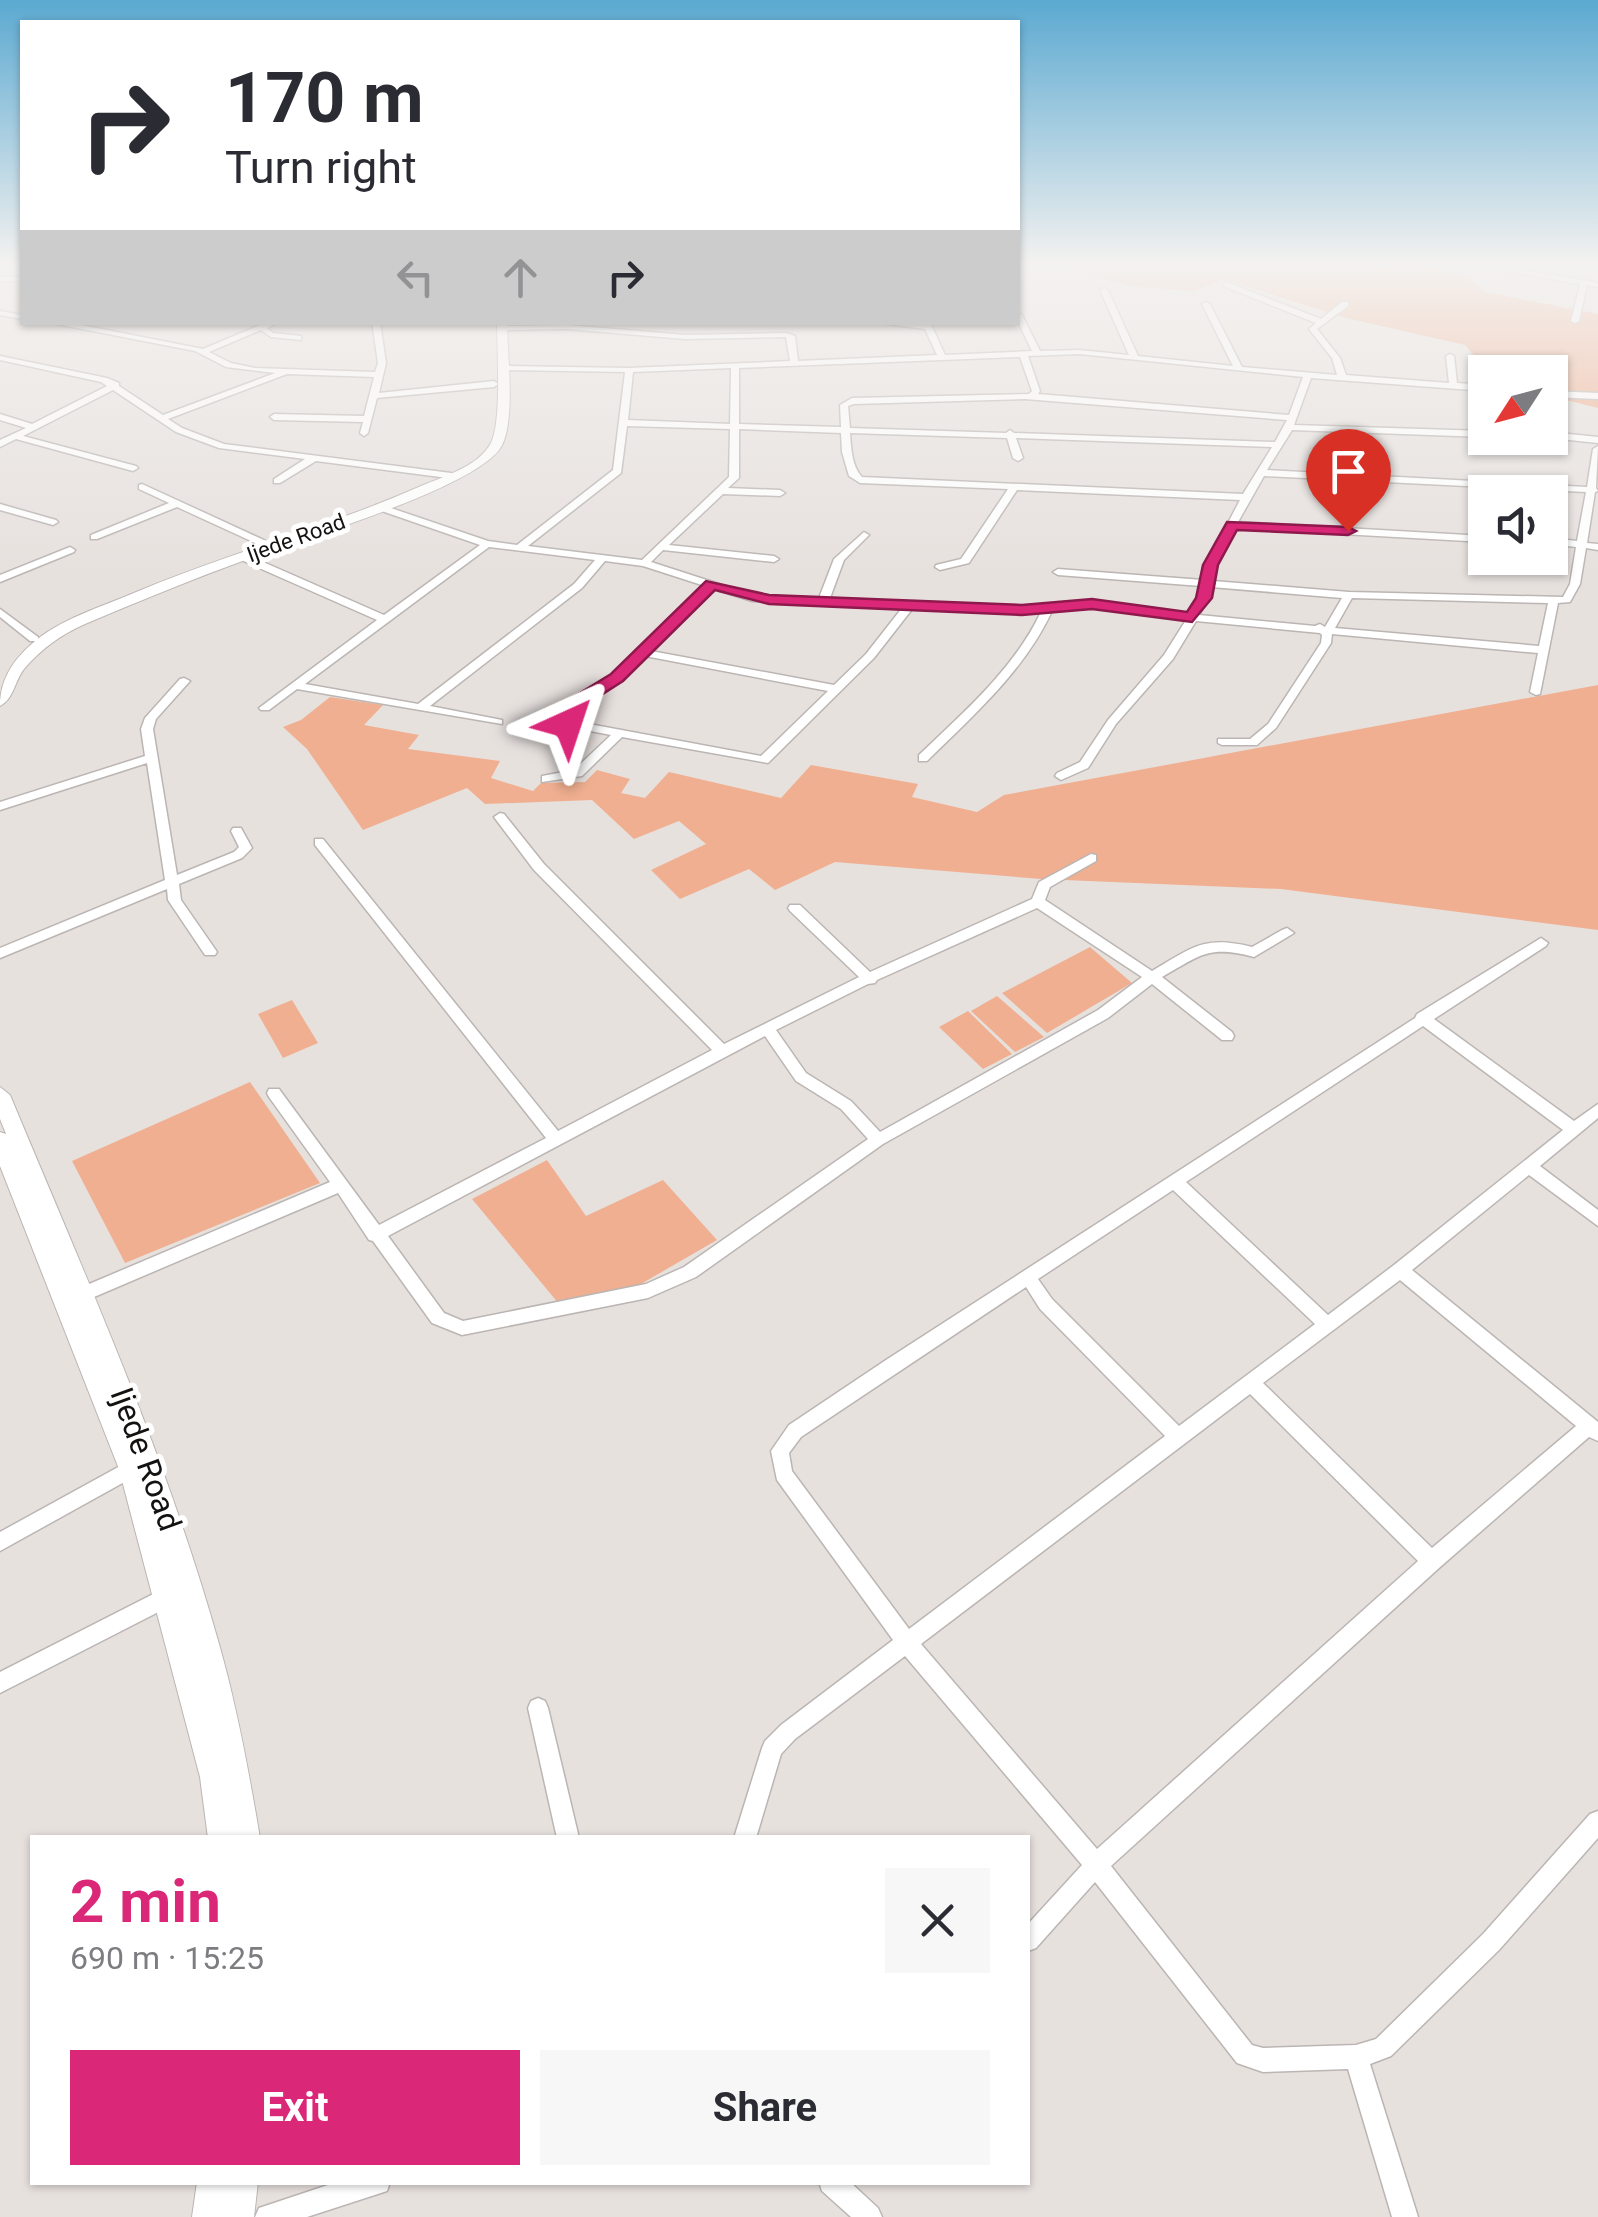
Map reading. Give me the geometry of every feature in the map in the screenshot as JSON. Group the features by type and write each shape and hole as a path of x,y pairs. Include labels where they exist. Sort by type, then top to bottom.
{"main road":[{"name":"Ijede Road","path":"0,677 34,639 106,602 469,464 486,445 492,427 496,367"},
{"name":"Ijede Road","path":"0,701 16,669 44,641 68,626 466,473 488,456 502,427 503,368"},
{"name":"Ijede Road","path":"0,1096 81,1295 169,1596 214,1777 222,1835"},
{"name":"Ijede Road","path":"0,1140 102,1370 151,1465 190,1592 238,1773 246,1835"},
{"path":"209,2217 214,2185"},
{"path":"237,2217 242,2185"}],"street":[{"path":"41,367 116,385 190,435 222,446 448,475"},
{"path":"249,367 380,375"},
{"path":"364,433 376,396 379,367"},
{"path":"503,368 696,367"},
{"path":"644,563 722,491 736,471 734,367"},
{"path":"1028,367 1036,391 1032,396"},
{"path":"1225,367 1468,386"},
{"path":"1339,367 1342,376"},
{"path":"1451,367 1453,384"},
{"path":"519,548 618,471 629,370"},
{"path":"163,418 287,372"},
{"path":"1061,776 1084,766 1112,722 1169,657 1204,598 1204,583 1274,444 1290,422 1308,375"},
{"path":"376,396 494,384"},
{"path":"0,444 116,385"},
{"path":"1568,395 1598,396"},
{"path":"1246,497 860,480 854,476 844,406 852,401 1032,396 1153,403 1290,422 1468,433"},
{"path":"1003,398 1008,433 1018,458"},
{"path":"0,417 33,427"},
{"path":"274,417 367,419"},
{"path":"626,423 1274,444"},
{"path":"14,436 132,468"},
{"path":"1568,437 1598,440"},
{"path":"1058,572 1349,595 1398,593 1552,602 1572,595 1598,449"},
{"path":"276,481 314,458"},
{"path":"1262,473 1593,490"},
{"path":"940,567 965,561 1015,486"},
{"path":"142,487 263,544"},
{"path":"722,491 780,493"},
{"path":"94,537 175,504"},
{"path":"0,506 53,522"},
{"path":"379,508 487,544 644,563 752,598 910,606 1048,608 1092,604 1192,618 1544,650"},
{"path":"1232,525 1468,538"},
{"path":"823,602 836,564 864,536"},
{"path":"1568,543 1598,547"},
{"path":"265,708 487,544"},
{"path":"661,547 774,559"},
{"path":"0,579 70,550"},
{"path":"243,557 384,619"},
{"path":"422,707 578,586 603,557"},
{"path":"712,585 685,616 640,652 617,678 566,715 568,724 764,760 896,628 910,606"},
{"path":"1325,628 1349,595"},
{"path":"1536,692 1552,602"},
{"path":"923,758 966,716 1039,630 1048,608"},
{"path":"0,612 34,639"},
{"path":"1222,741 1253,743 1272,726 1326,643 1325,628"},
{"path":"640,652 837,689"},
{"path":"184,681 151,718 147,729 174,900 210,952"},
{"path":"297,686 498,722"},
{"path":"546,779 578,774 621,732"},
{"path":"0,806 153,757"},
{"path":"500,817 539,867 722,1051"},
{"path":"0,953 244,852 238,832"},
{"path":"319,842 557,1141"},
{"path":"375,1235 722,1051 1038,902 1044,885 1091,858"},
{"path":"1038,902 1152,977 1227,1036"},
{"path":"795,908 870,980"},
{"path":"274,1093 438,1318 449,1326 462,1328 648,1291 690,1272 878,1140 1103,1014 1152,977 1202,948 1226,945 1254,952 1287,932"},
{"path":"1541,943 794,1432 780,1451 783,1474 905,1640 1096,1865 1244,2055 1263,2060 1356,2058 1383,2048 1491,1942 1598,1822"},
{"path":"1422,1018 1573,1129"},
{"path":"768,1029 801,1077 846,1105 878,1140"},
{"path":"745,1835 772,1748 905,1640 1400,1270 1531,1168 1598,1110"},
{"path":"1531,1168 1598,1219"},
{"path":"1174,1182 1325,1323"},
{"path":"81,1295 340,1185"},
{"path":"1030,1938 1096,1865 1432,1561 1594,1430 1400,1270"},
{"path":"1029,1278 1046,1304 1177,1436"},
{"path":"1250,1382 1432,1561"},
{"path":"0,1542 131,1469"},
{"path":"0,1683 169,1596"},
{"path":"538,1708 567,1835"},
{"path":"1356,2058 1405,2217"},
{"path":"268,2217 369,2185"},
{"path":"834,2185 870,2217"}],"shaded area":[{"path":"1568,367 1598,367 1598,408 1568,400"},
{"path":"1598,685 1598,930 1281,889 1041,879 835,862 775,890 749,869 680,899 651,870 706,844 679,821 634,839 592,800 485,804 467,788 363,830 307,749 283,727 301,720 330,697 383,705 364,725 419,735 408,749 500,761 491,778 533,791 541,783 585,782 597,770 630,779 621,793 645,798 669,772 781,798 811,765 918,784 912,797 977,812 1004,795"},
{"path":"1090,947 1132,983 1047,1033 1002,993"},
{"path":"997,996 1044,1037 1015,1052 971,1011"},
{"path":"292,1000 318,1043 283,1058 258,1014"},
{"path":"968,1011 1012,1054 983,1069 939,1027"},
{"path":"250,1082 320,1183 125,1263 72,1161"},
{"path":"547,1160 586,1216 663,1180 717,1240 634,1288 559,1304 472,1199"}],"route":[{"path":"568,724 566,715 578,702 617,678 640,652 685,616 712,585 769,600 1022,610 1092,604 1192,618 1204,598 1210,565 1232,525 1348,531"}]}
